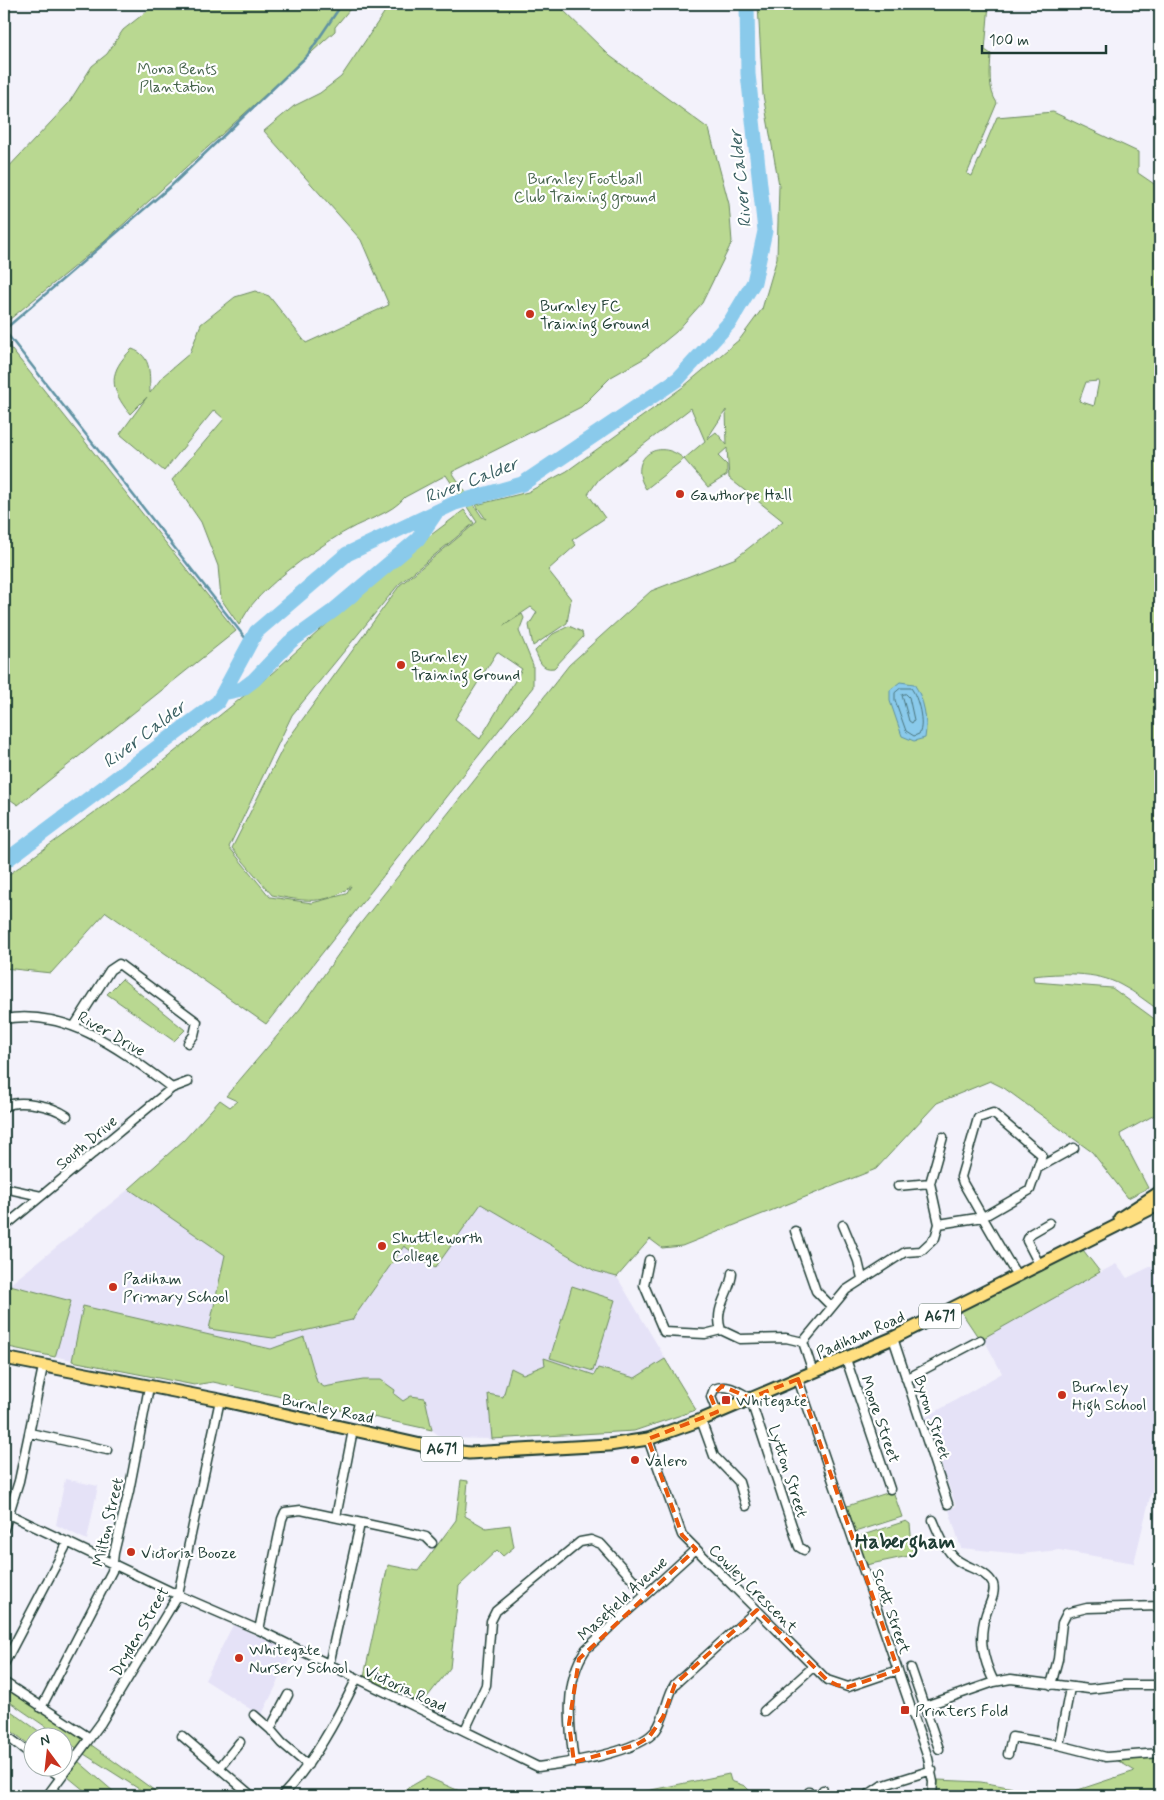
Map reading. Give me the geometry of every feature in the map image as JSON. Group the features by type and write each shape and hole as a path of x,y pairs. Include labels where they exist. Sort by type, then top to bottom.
{"main road":[{"name":"Padiham Road","path":"648,1439 702,1420 893,1338 1080,1246 1158,1201"},
{"name":"Burnley Road","path":"4,1358 149,1388 220,1400 353,1430 469,1453 609,1445 648,1439"}],"street":[{"path":"75,1025 110,970 118,964 196,1022 194,1035 188,1043"},
{"name":"River Drive","path":"4,1019 18,1016 46,1017 75,1025 139,1064 172,1088"},
{"name":"South Drive","path":"4,1227 172,1088 188,1082"},
{"path":"4,1107 9,1104 41,1105 57,1109 67,1116"},
{"path":"939,1224 983,1217 1030,1190 1042,1155 993,1113 978,1118 961,1177 983,1217 1018,1277"},
{"path":"803,1342 830,1306 846,1290 905,1252 921,1251 935,1238 939,1224 930,1183 943,1137"},
{"path":"1038,1168 1074,1148"},
{"path":"898,1186 930,1183"},
{"path":"4,1188 41,1196"},
{"path":"1040,1266 1027,1241 1030,1234 1049,1223"},
{"path":"843,1225 858,1261 862,1278"},
{"path":"796,1231 816,1291 830,1306"},
{"path":"649,1260 644,1285 664,1332 705,1334 721,1330 740,1339 786,1338 803,1342"},
{"path":"721,1330 718,1322 723,1297 732,1280 732,1273"},
{"name":"Byron Street","path":"893,1338 948,1504"},
{"path":"906,1379 980,1340"},
{"path":"803,1342 813,1372"},
{"name":"Moore Street","path":"846,1359 890,1489"},
{"path":"4,1529 30,1433 43,1367"},
{"name":"Scott Street","path":"798,1379 932,1770 932,1796"},
{"path":"717,1412 711,1397 714,1389 722,1386 734,1389 750,1398"},
{"name":"Milton Street","path":"41,1708 98,1602 112,1571 149,1388"},
{"name":"Lytton Street","path":"750,1398 800,1548 804,1550"},
{"name":"Dryden Street","path":"72,1762 90,1738 178,1596 220,1400"},
{"path":"702,1420 714,1456 739,1482 746,1506"},
{"path":"336,1517 353,1430"},
{"path":"30,1433 107,1450"},
{"name":"Cowley Crescent","path":"648,1439 682,1535 827,1680 848,1687 898,1670"},
{"path":"259,1630 285,1512 301,1510 336,1517 360,1524 426,1537 432,1543"},
{"name":"Victoria Road","path":"7,1514 113,1563 178,1596 259,1630 356,1680 465,1730 538,1767 574,1762 636,1745 649,1737 663,1718 668,1695 675,1684 756,1610"},
{"path":"933,1520 940,1538 954,1556 959,1561 985,1574 993,1584 993,1596 982,1628 981,1643 985,1664 994,1682"},
{"path":"329,1665 360,1524"},
{"path":"465,1730 486,1685 491,1621 496,1611 580,1542 591,1540 601,1544 646,1594"},
{"path":"4,1664 68,1542"},
{"name":"Masefield Avenue","path":"574,1762 569,1724 572,1692 579,1659 586,1649 696,1549"},
{"path":"1051,1685 1058,1659 1062,1623 1067,1613 1077,1609 1160,1606"},
{"path":"764,1711 813,1667"},
{"path":"911,1668 940,1749"},
{"path":"282,1796 308,1765 334,1726 356,1680"},
{"path":"925,1706 994,1682 1022,1680 1070,1688 1160,1685"},
{"path":"4,1682 41,1708 90,1738"},
{"path":"1059,1745 1070,1688"},
{"path":"270,1729 288,1695"},
{"path":"254,1715 282,1743 308,1765"},
{"path":"4,1734 22,1748"},
{"path":"182,1736 252,1796"},
{"path":"1008,1754 1012,1738 1059,1745 1106,1757 1160,1753"},
{"path":"220,1767 240,1742"},
{"path":"866,1796 881,1786 932,1770"},
{"name":"Dryden Street","path":"47,1796 60,1778"},
{"path":"809,1792 816,1796"}],"highlighted area":[{"path":"798,1379 898,1670 848,1687 837,1685 827,1680 757,1610 675,1684 663,1717 649,1737 636,1745 574,1762 569,1724 579,1659 696,1549 682,1535 648,1439 717,1412 711,1397 722,1386 750,1398"}],"shaded area":[{"name":"Shuttleworth College","path":"281,1059 481,1204 595,1271 617,1277 696,1410 634,1431 492,1439 442,1438 432,1430 213,1382 194,1385 4,1346 4,1289 129,1189 184,1140 220,1100 231,1107"},
{"name":"Burnley High School","path":"1160,1262 1160,1494 1151,1493 1134,1563 1059,1550 1021,1554 961,1548 949,1510 956,1506 930,1433 940,1429 936,1420 926,1421 925,1418 1002,1373 982,1336 1116,1264 1127,1278"},
{"path":"65,1479 98,1486 87,1540 56,1525"},
{"path":"233,1625 293,1652 261,1716 205,1680"}],"green space":[{"name":"Mona Bents Plantation","path":"156,4 354,4 335,27 335,31 104,242 4,324 4,172 68,104 92,66 107,54 123,30"},
{"name":"Burnley Football Club Training ground","path":"390,4 557,4 610,56 709,129 729,204 732,242 702,303 676,332 643,359 611,377 581,407 452,472 482,517 486,519 476,505 528,492 567,471 683,387 740,339 762,309 777,258 779,185 763,95 758,4 989,4 985,50 991,54 991,86 997,103 967,174 972,176 997,117 1053,112 1138,152 1138,173 1160,188 1160,1011 1136,994 1111,980 1078,974 1033,976 1034,982 1112,988 1160,1023 1160,1112 1120,1134 1148,1188 1128,1198 1092,1152 1004,1088 990,1081 937,1103 876,1169 682,1246 662,1248 650,1239 617,1277 595,1271 481,1204 435,1268 404,1246 352,1320 273,1338 209,1329 225,1255 129,1189 184,1140 220,1100 230,1107 237,1101 226,1096 300,1009 356,929 512,733 529,716 569,665 651,591 736,558 783,521 729,478 727,448 718,456 727,465 727,475 708,487 684,459 705,441 691,408 599,479 588,494 605,518 572,540 576,545 548,570 571,599 567,623 533,646 529,625 537,612 531,607 503,626 522,614 524,618 519,631 533,665 533,687 266,1024 106,912 51,973 4,968 4,878 143,777 270,675 398,560 464,510 474,523 399,584 292,715 229,847 270,897 312,903 346,894 351,886 332,897 323,899 304,900 272,895 232,848 286,742 400,585 477,522 446,475 405,497 393,508 348,530 312,553 265,591 251,606 239,625 221,599 218,566 201,522 172,480 224,419 214,410 164,471 120,434 147,397 130,414 118,396 114,380 119,365 132,349 144,356 147,362 150,393 163,376 190,353 201,324 235,297 255,291 269,296 306,343 389,305 361,240 264,131 294,106 320,93 341,77","holes":["1099,381 1094,406 1079,401 1086,382","726,410 727,445 716,432 707,439","497,652 522,669 480,739 455,719"]},
{"path":"4,340 236,631 18,805 4,795"},
{"path":"655,450 674,452 684,459 646,489 641,478 640,468 642,460"},
{"path":"569,626 582,632 583,637 554,668 546,668 535,651 553,634"},
{"path":"122,979 185,1030 174,1041 107,994"},
{"path":"1080,1246 1100,1272 980,1340 958,1307"},
{"path":"10,1285 71,1301 55,1357 4,1346 4,1289"},
{"path":"572,1286 615,1300 593,1371 550,1358"},
{"path":"83,1306 271,1349 304,1337 317,1382 324,1387 363,1380 381,1380 395,1390 394,1394 403,1401 411,1396 425,1398 432,1430 213,1382 194,1385 72,1361"},
{"path":"544,1358 594,1375 598,1368 635,1378 665,1359 696,1410 634,1431 492,1439 488,1394 503,1397 511,1368 523,1374 545,1365"},
{"path":"461,1480 468,1481 465,1516 486,1528 510,1525 514,1547 503,1556 497,1550 459,1586 450,1668 421,1705 364,1676 388,1565 418,1571 456,1520"},
{"path":"893,1491 902,1517 855,1532 847,1506"},
{"path":"906,1521 910,1524 913,1555 866,1565 857,1537"},
{"path":"4,1685 67,1728 48,1728 4,1698"},
{"path":"4,1706 35,1728 22,1728 22,1739 4,1725"},
{"path":"72,1731 85,1740 78,1749 72,1745"},
{"path":"90,1744 162,1796 150,1796 84,1754"},
{"path":"1160,1755 1160,1796 1060,1796 1135,1771 1115,1759"},
{"path":"78,1761 120,1796 91,1796 69,1778 72,1778 72,1766"},
{"path":"729,1774 731,1781 745,1786 755,1796 622,1796"},
{"path":"427,1777 471,1796 394,1796"},
{"path":"938,1780 981,1782 1057,1796 937,1796"}],"water":[{"path":"900,682 914,684 920,696 925,717 925,738 914,741 902,736 890,701 890,690"}],"waterway":[{"path":"250,644 4,330 171,186 307,56 342,4"},
{"name":"River Calder","path":"4,862 218,702 256,632 347,554 455,503 522,484 678,379 730,322 754,282 765,231 748,74 747,4"},
{"path":"223,693 242,689 254,680 290,642 333,611 418,539 435,514"}],"place":[{"name":"Burnley FC Training Ground","path":"530,314"},
{"name":"Gawthorpe Hall","path":"680,494"},
{"name":"Burnley Training Ground","path":"401,665"},
{"name":"Shuttleworth College","path":"382,1246"},
{"name":"Padiham Primary School","path":"113,1287"},
{"name":"Burnley High School","path":"1062,1395"},
{"name":"Whitegate","path":"726,1400"},
{"name":"Valero","path":"635,1460"},
{"name":"Victoria Booze","path":"131,1552"},
{"name":"Whitegate Nursery School","path":"239,1658"},
{"name":"Printers Fold","path":"905,1710"}],"district":[{"name":"Habergham","path":"905,1541"}]}
